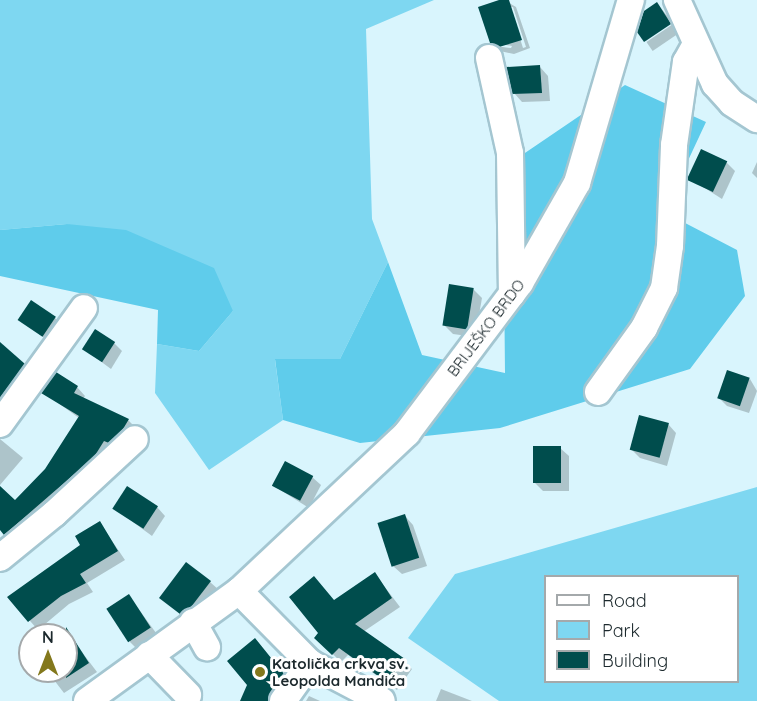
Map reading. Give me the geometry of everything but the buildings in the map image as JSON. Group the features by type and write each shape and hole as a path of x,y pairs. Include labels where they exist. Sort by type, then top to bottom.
{"street":[{"name":"BRIJEŠKO BRDO","path":"87,701 193,622 240,591 407,433 512,294 577,183 632,0"},
{"path":"677,0 695,46 716,84 732,103 757,119"},
{"path":"598,392 644,328 664,288 670,246 674,145 686,62 695,46"},
{"path":"489,58 510,153 512,294"},
{"path":"0,424 84,308"},
{"path":"0,558 54,514 135,440"},
{"path":"240,591 310,663 382,701"},
{"path":"193,622 207,647"},
{"path":"149,655 188,695"},
{"path":"283,701 310,663"}],"green space":[{"path":"0,0 434,0 366,29 372,219 388,262 340,359 275,360 283,420 209,470 155,393 157,344 199,351 233,311 67,224 0,230"},
{"path":"757,487 757,701 499,701 408,638 455,574"}],"shaded area":[{"path":"625,85 706,122 664,212 737,250 745,296 690,369 500,428 360,443 283,420 275,359 340,359 388,262 422,355 505,373 503,168"},
{"path":"67,224 126,230 214,268 233,311 199,351 157,344 158,310 0,276 0,230"}],"place":[{"name":"Katolička crkva sv. Leopolda Mandića","path":"260,672"}]}
